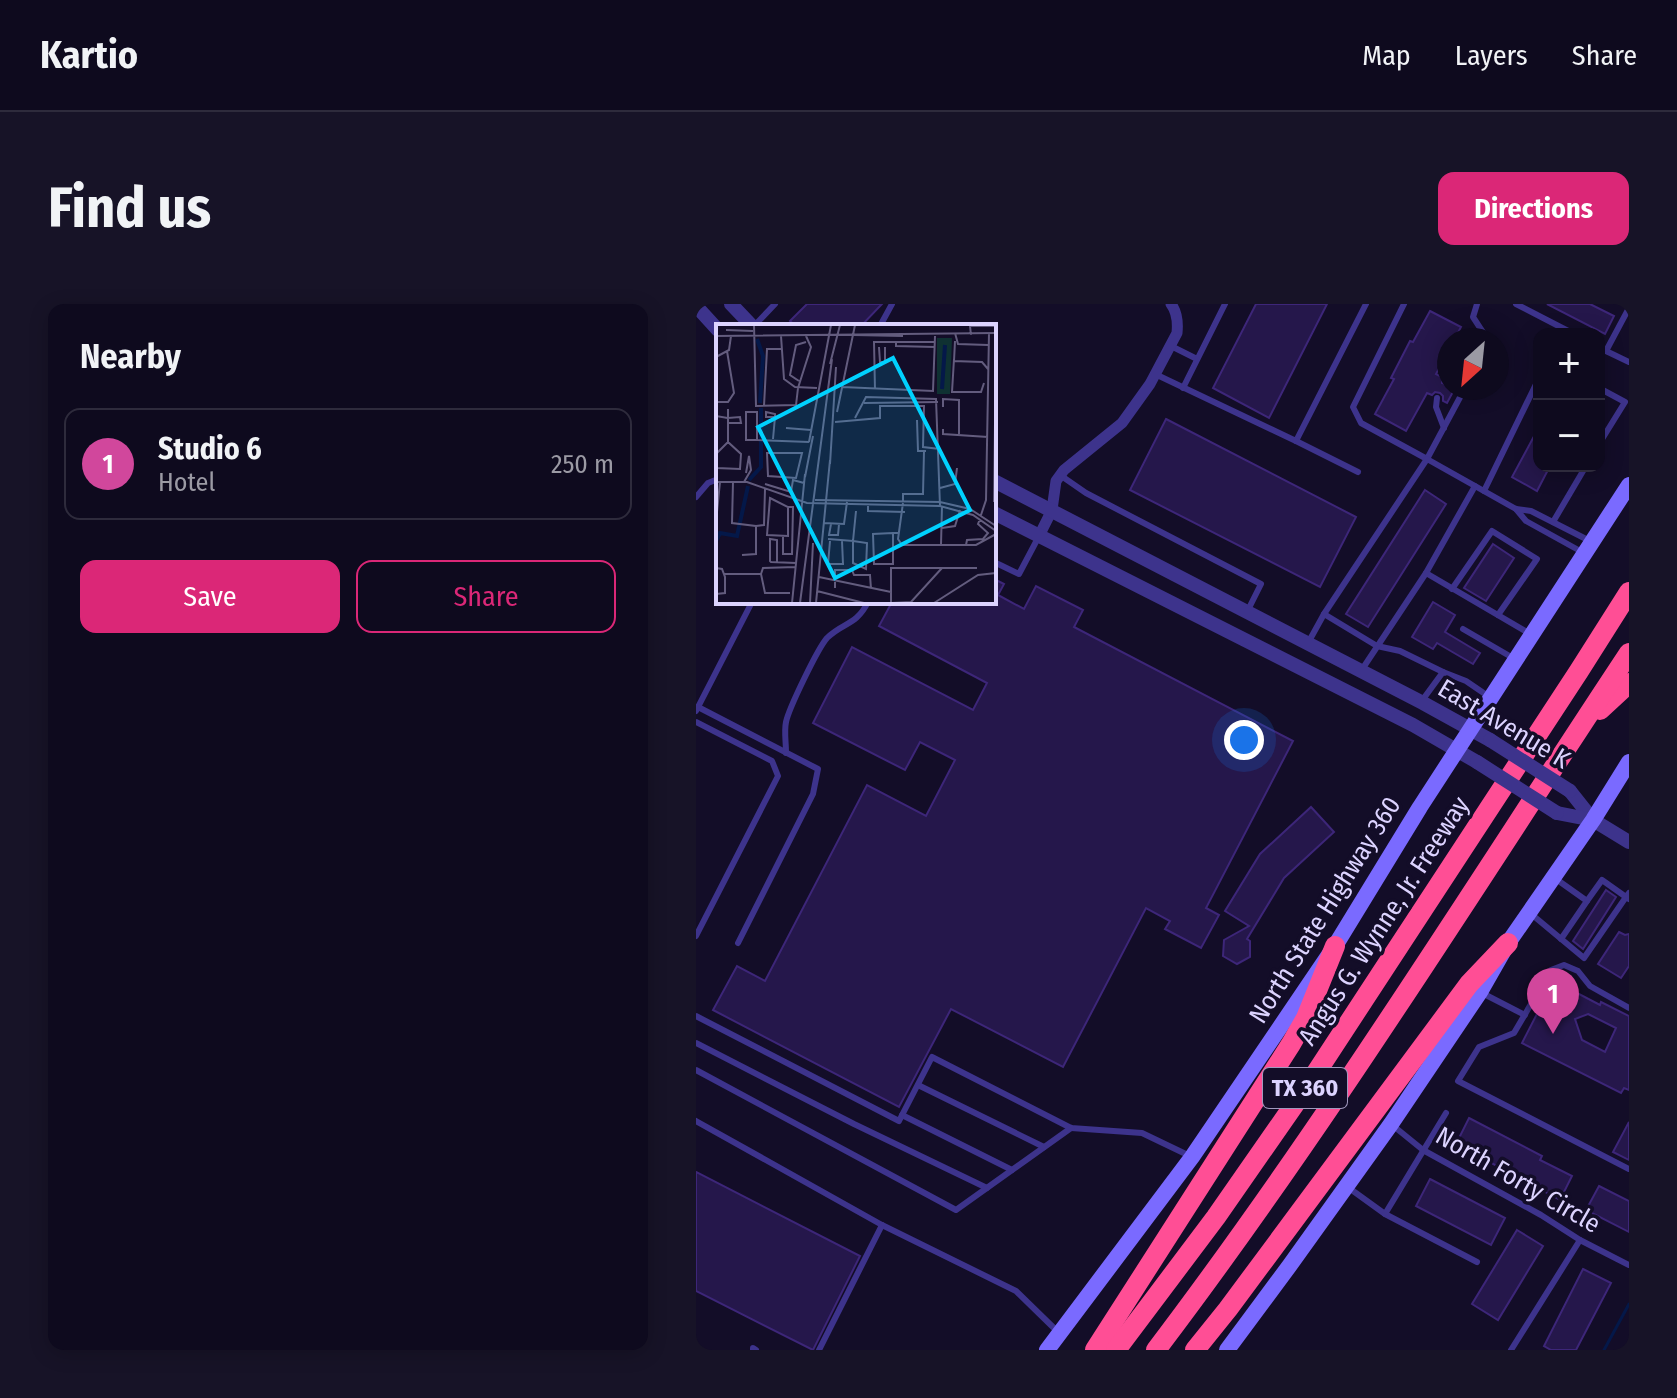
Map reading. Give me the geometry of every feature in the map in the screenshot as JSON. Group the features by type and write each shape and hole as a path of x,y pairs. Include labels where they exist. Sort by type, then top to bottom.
{"highway":[{"name":"Angus G. Wynne, Jr. Freeway","path":"1116,1350 1207,1230 1302,1093 1629,592"},
{"name":"TX 360","path":"1156,1350 1247,1228 1344,1088 1629,653"},
{"path":"1577,732 1629,683"},
{"path":"1195,1350 1469,984 1508,943"},
{"path":"1095,1350 1291,1044 1306,1018 1335,946"}],"main road":[{"name":"North State Highway 360","path":"1047,1350 1192,1157 1335,946 1470,729 1629,485"},
{"path":"1227,1350 1391,1124 1629,762"}],"street":[{"path":"731,304 751,324"},
{"path":"1039,536 1052,510 1056,481 1060,475 1122,423 1155,374 1171,346 1178,325 1173,304"},
{"path":"696,306 716,328"},
{"name":"East Avenue K","path":"996,482 1490,740 1570,791 1593,820"},
{"name":"East Avenue K","path":"996,514 1413,725 1557,813 1593,820"},
{"path":"1350,693 1361,671"},
{"path":"1593,820 1629,842"}],"lane":[{"path":"755,324 775,304"},
{"path":"881,324 892,304"},
{"path":"1183,388 1225,304"},
{"path":"1296,441 1366,304"},
{"path":"1404,304 1353,407 1361,423 1516,509 1526,521 1588,548"},
{"path":"1477,304 1473,317 1480,328"},
{"path":"1516,304 1562,328"},
{"path":"1605,346 1629,308"},
{"path":"1171,346 1197,359"},
{"path":"1605,350 1629,362"},
{"path":"1155,374 1358,472"},
{"path":"1484,491 1533,390"},
{"path":"1605,391 1625,402 1605,434"},
{"path":"1437,398 1436,407 1444,428"},
{"path":"1308,643 1427,459 1459,400"},
{"path":"1553,522 1582,472"},
{"path":"1060,475 1086,493 1261,584 1247,612"},
{"path":"696,497 708,483 716,480"},
{"path":"1361,671 1426,573 1475,486"},
{"path":"1516,509 1531,511 1553,522 1588,548"},
{"path":"1452,589 1492,531 1537,559 1498,615"},
{"path":"996,563 1019,574 1039,536"},
{"path":"1426,573 1532,635"},
{"path":"738,943 813,794 818,769 697,709 751,604"},
{"path":"786,753 787,716 815,657 827,638 858,617 867,604"},
{"path":"1324,614 1377,646 1400,651 1466,681 1491,698"},
{"path":"1463,629 1516,660"},
{"path":"1421,702 1443,672"},
{"path":"696,722 772,761 778,776 696,936"},
{"path":"1554,877 1587,901"},
{"path":"1530,913 1561,939 1584,958 1628,897 1602,880 1561,939"},
{"path":"1629,1008 1590,986 1578,971 1564,965 1551,970 1514,1033 1479,1047 1458,1081 1629,1169"},
{"path":"1480,992 1525,1015"},
{"path":"696,1016 899,1121 932,1057 1071,1128 1142,1133 1192,1157"},
{"path":"696,1043 987,1188"},
{"path":"696,1070 956,1210 1071,1128"},
{"path":"918,1085 1044,1147"},
{"path":"1385,1214 1446,1113"},
{"path":"902,1115 1012,1170"},
{"path":"696,1121 882,1225 1016,1291 1059,1334"},
{"name":"North Forty Circle","path":"1391,1124 1423,1150 1628,1265"},
{"path":"1347,1186 1385,1214 1477,1262"},
{"path":"819,1350 882,1225"},
{"path":"1511,1350 1580,1240"}],"building":[{"path":"807,304 882,304 863,324 794,324 790,321"},
{"path":"1256,304 1327,304 1269,418 1213,388"},
{"path":"1547,304 1590,304 1614,316 1605,334 1605,328 1593,328"},
{"path":"1430,311 1461,327 1437,328 1437,392 1427,393 1406,431 1375,414 1410,341 1413,342"},
{"path":"1166,419 1356,517 1320,587 1130,490"},
{"path":"1533,438 1533,472 1547,472 1537,491 1512,477"},
{"path":"1425,490 1446,504 1368,627 1346,614"},
{"path":"1493,544 1514,558 1486,601 1464,588"},
{"path":"996,580 1004,584 998,595 1024,609 1036,586 1083,610 1074,627 1293,741 1206,908 1219,915 1201,948 1165,929 1170,921 1146,908 1063,1067 951,1009 899,1107 713,1010 737,966 765,981 867,785 926,816 955,760 920,742 905,770 813,723 852,647 973,710 987,683 879,626 891,604 996,604"},
{"path":"1433,602 1455,615 1445,632 1480,653 1473,664 1437,643 1433,649 1412,637"},
{"path":"1311,807 1334,832 1284,878 1247,939 1250,941 1250,957 1237,964 1223,956 1224,940 1249,926 1225,911 1260,854"},
{"path":"1606,890 1616,897 1583,949 1573,941"},
{"path":"1619,932 1629,934 1629,966 1621,978 1598,964"},
{"path":"1573,981 1577,993 1629,1016 1629,1090 1624,1088 1621,1093 1522,1043 1540,1008 1544,1010 1563,1003 1557,986","holes":["1588,1014 1616,1028 1605,1052 1582,1040 1575,1019"]},
{"path":"1469,1118 1542,1156 1540,1160 1572,1176 1560,1200 1456,1144"},
{"path":"1629,1122 1629,1160 1613,1152"},
{"path":"696,1172 860,1256 813,1350 696,1291"},
{"path":"1430,1179 1505,1218 1491,1245 1416,1206"},
{"path":"1599,1186 1629,1201 1629,1232 1586,1210"},
{"path":"1517,1230 1543,1246 1498,1320 1472,1304"},
{"path":"1583,1269 1611,1283 1576,1350 1551,1350 1544,1346"}],"waterway":[{"path":"1604,1350 1629,1304"}],"place":[{"name":"Studio 6","path":"1553,1034"}]}
